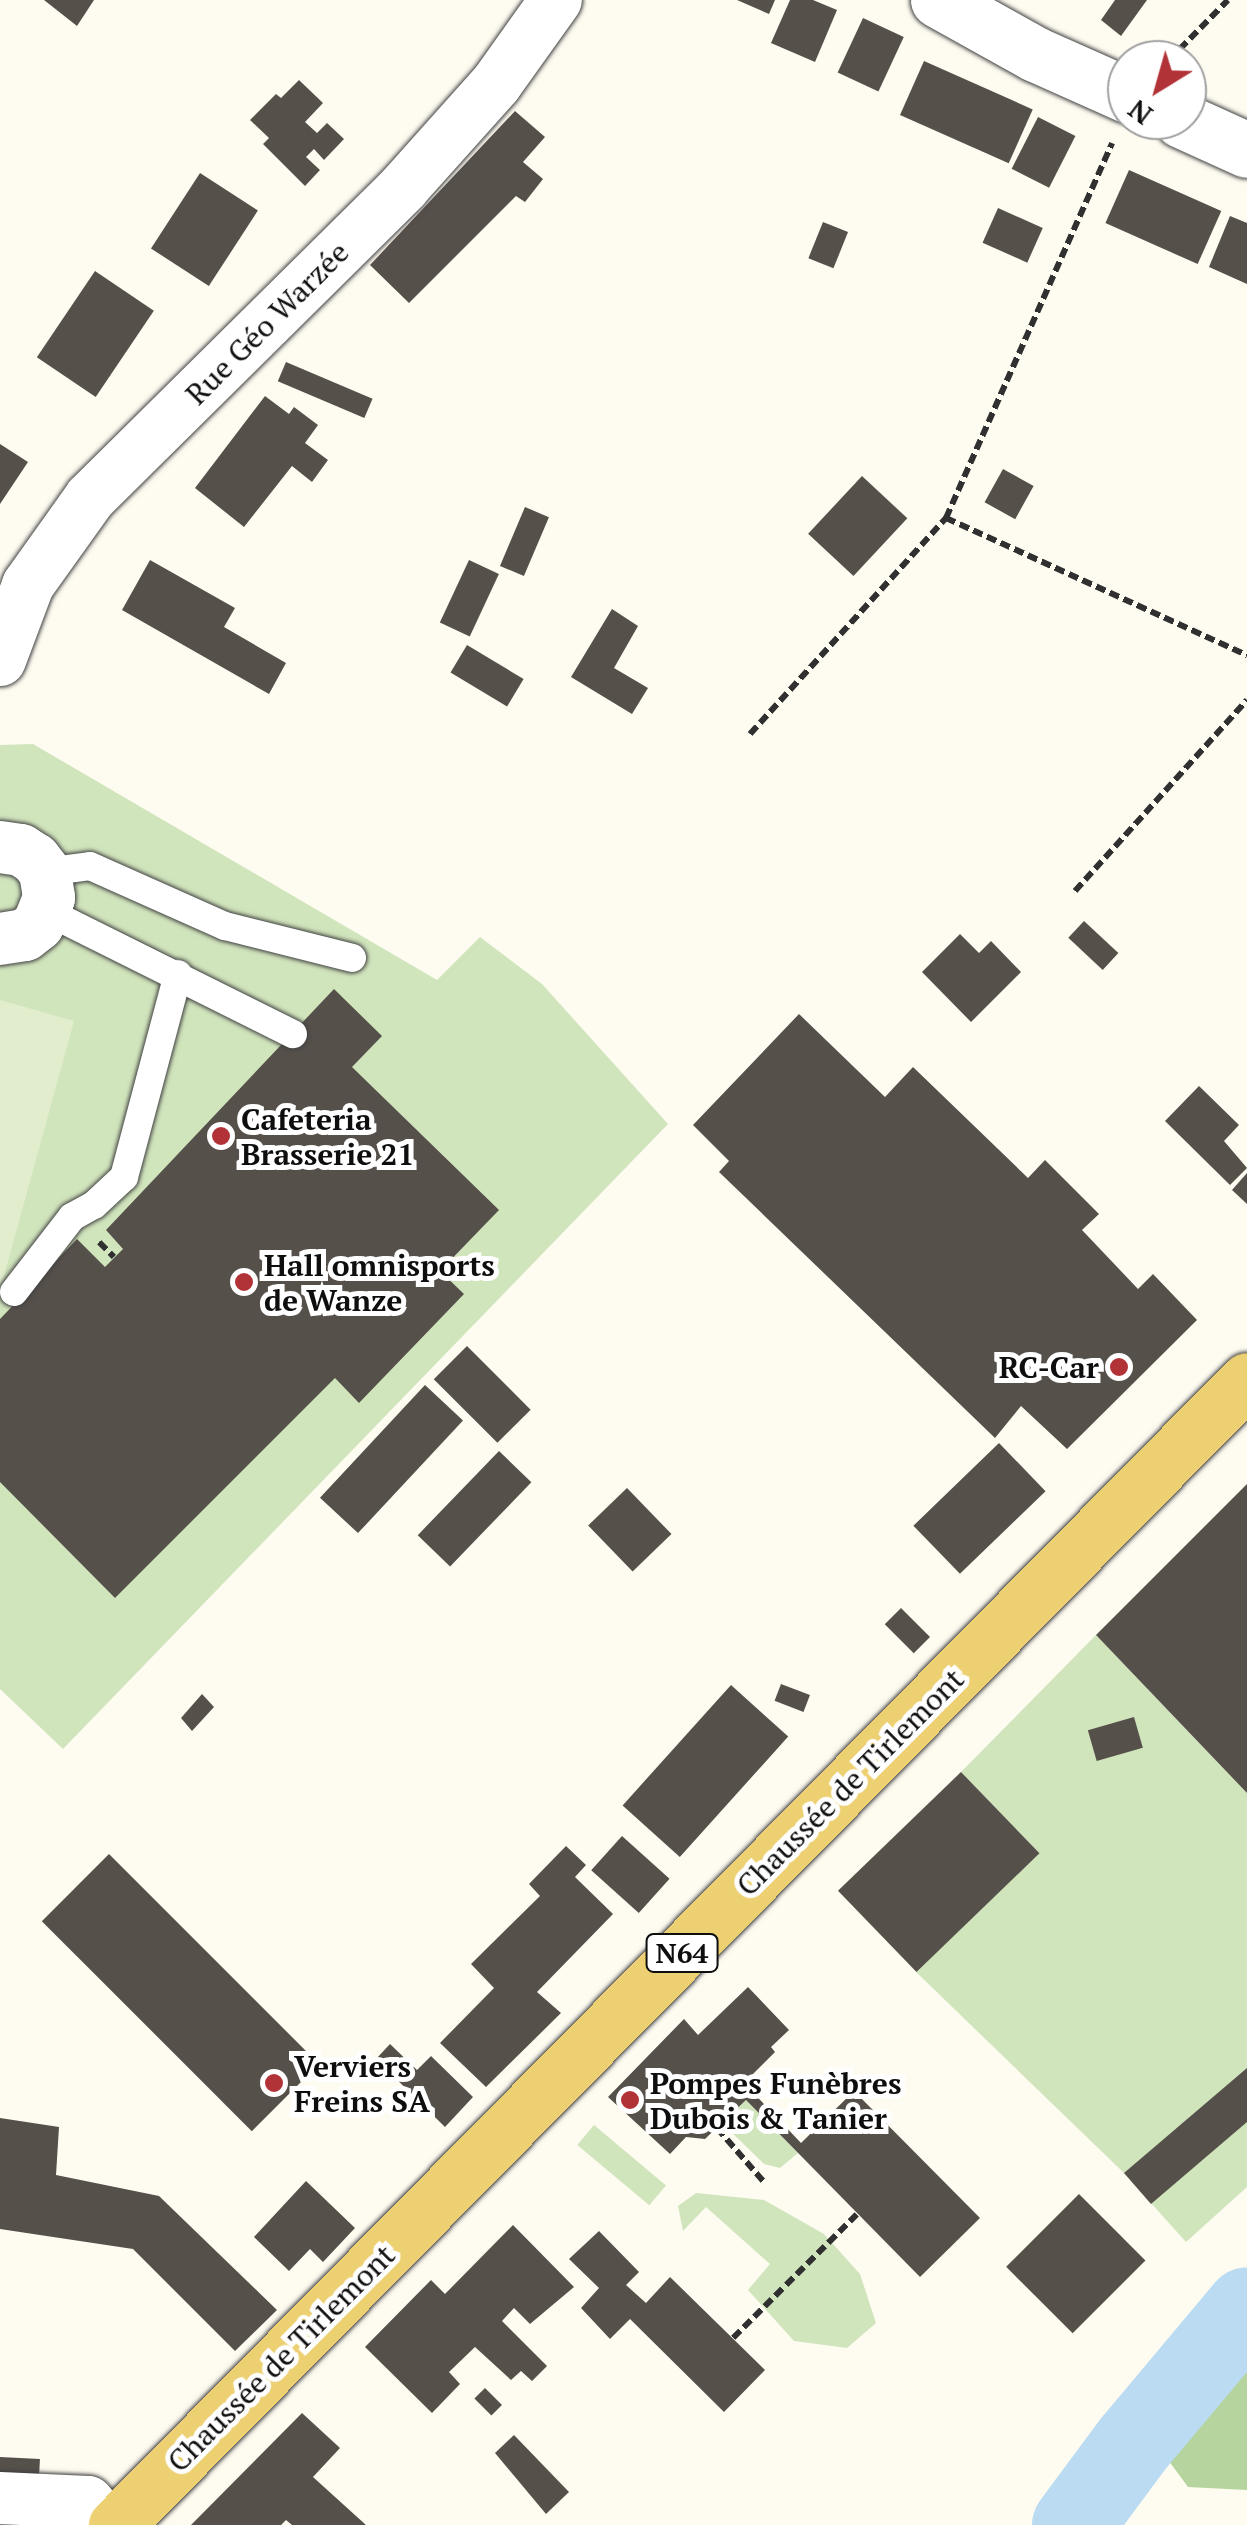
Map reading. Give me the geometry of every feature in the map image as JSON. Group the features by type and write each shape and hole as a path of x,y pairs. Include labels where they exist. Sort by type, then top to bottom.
{"main road":[{"name":"Chaussée de Tirlemont","path":"116,2525 1247,1380"}],"street":[{"name":"Rue Géo Warzée","path":"0,660 28,585 90,498 403,188 496,84 556,0"},
{"path":"938,0 1035,54 1107,101"},
{"path":"1207,132 1247,150"},
{"path":"0,940 24,935 19,862"},
{"path":"0,2498 88,2502 108,2525"}],"lane":[{"path":"19,862 90,866 225,926 352,958"},
{"path":"19,862 178,974 293,1034"},
{"path":"14,1292 72,1216 124,1177 178,974"}],"path":[{"path":"1189,40 1228,0"},
{"path":"750,734 946,518 1110,140"},
{"path":"946,518 1247,656"},
{"path":"1075,891 1247,700"},
{"path":"716,2128 764,2182"},
{"path":"732,2338 857,2214"}],"green space":[{"path":"33,744 437,980 480,937 542,984 668,1124 63,1749 0,1689 0,745"},
{"path":"0,1000 74,1021 2,1283 0,1283"},
{"path":"1096,1635 1247,1793 1247,2187 1186,2242 1124,2173 916,1972 1039,1853 961,1772"},
{"path":"746,2100 798,2153 780,2168 764,2164 722,2123"},
{"path":"594,2125 666,2185 649,2205 577,2145"},
{"path":"696,2193 764,2200 824,2234 860,2274 876,2323 847,2348 794,2341 748,2290 770,2264 706,2207 683,2231 678,2206"},
{"path":"1247,2367 1247,2490 1188,2487 1166,2457"}],"building":[{"path":"44,0 94,0 77,26"},
{"path":"737,0 775,0 769,14"},
{"path":"790,0 813,0 837,10 815,62 771,43"},
{"path":"1115,0 1147,0 1121,36 1101,20"},
{"path":"863,18 904,37 878,91 838,72"},
{"path":"924,61 1033,109 1009,163 900,115"},
{"path":"299,80 323,103 305,122 317,133 327,123 344,139 324,160 314,149 306,157 320,170 305,186 263,144 269,138 250,120 276,94 281,98"},
{"path":"515,111 545,137 523,162 543,179 525,202 516,196 409,303 370,265"},
{"path":"1038,117 1075,136 1049,188 1012,169"},
{"path":"1129,170 1221,211 1198,264 1105,223"},
{"path":"200,173 258,211 209,286 151,248"},
{"path":"998,208 1043,228 1027,263 983,243"},
{"path":"1230,216 1247,223 1247,284 1209,267"},
{"path":"823,222 848,232 833,268 808,258"},
{"path":"95,271 154,311 96,397 37,357"},
{"path":"286,362 373,399 364,418 278,381"},
{"path":"265,396 289,414 294,407 318,425 305,443 328,460 312,482 292,466 244,527 195,488"},
{"path":"0,444 28,462 0,504"},
{"path":"1003,469 1034,486 1015,519 985,502"},
{"path":"862,476 907,518 853,576 808,534"},
{"path":"525,507 549,517 524,576 500,566"},
{"path":"150,560 235,608 224,627 286,663 269,694 122,610"},
{"path":"469,560 499,574 470,636 440,623"},
{"path":"612,609 638,626 614,668 648,688 632,714 571,677"},
{"path":"467,645 524,679 507,706 451,672"},
{"path":"1084,921 1118,953 1103,970 1068,938"},
{"path":"960,934 979,953 991,941 1021,972 971,1022 922,972"},
{"name":"Hall omnisports de Wanze","path":"334,989 382,1036 352,1067 499,1210 440,1271 464,1294 359,1403 335,1378 115,1598 0,1482 0,1319 77,1239 105,1267 123,1249 106,1230"},
{"path":"799,1014 885,1097 913,1067 1028,1178 1045,1160 1099,1214 1082,1230 1138,1289 1153,1274 1197,1320 1067,1449 1021,1406 995,1438 719,1172 729,1161 693,1125"},
{"path":"1199,1086 1239,1125 1224,1141 1247,1168 1230,1185 1165,1121"},
{"path":"1247,1173 1247,1204 1232,1190"},
{"path":"467,1346 531,1410 497,1443 434,1379"},
{"path":"425,1385 463,1420 358,1533 320,1498"},
{"path":"999,1443 1046,1491 960,1574 913,1526"},
{"path":"499,1451 531,1482 450,1566 418,1535"},
{"path":"1247,1484 1247,1793 1096,1635"},
{"path":"627,1488 671,1534 633,1572 588,1526"},
{"path":"901,1608 930,1637 914,1653 885,1624"},
{"path":"781,1684 810,1695 803,1712 775,1701"},
{"path":"731,1685 788,1737 680,1857 623,1805"},
{"path":"202,1694 214,1707 192,1731 181,1718"},
{"path":"1134,1717 1143,1748 1097,1761 1088,1730"},
{"path":"961,1772 1039,1853 916,1972 838,1891"},
{"path":"622,1836 670,1879 639,1913 591,1870"},
{"path":"566,1846 586,1865 575,1877 613,1914 537,1992 561,2013 486,2087 440,2043 494,1988 471,1964 540,1896 529,1884"},
{"path":"109,1854 319,2064 252,2131 42,1921"},
{"path":"748,1987 789,2030 771,2047 775,2052 744,2083 801,2143 854,2091 980,2218 920,2277 746,2100 705,2139 686,2137 670,2154 608,2097 684,2019 698,2035"},
{"path":"390,2044 417,2070 431,2056 473,2097 445,2127 376,2059"},
{"path":"1247,2068 1247,2122 1151,2204 1124,2173"},
{"path":"0,2118 59,2127 56,2175 159,2196 277,2310 235,2351 133,2249 0,2229"},
{"path":"306,2181 355,2228 323,2262 310,2249 289,2271 254,2237"},
{"path":"1079,2194 1145,2260 1073,2333 1006,2267"},
{"path":"513,2225 574,2287 530,2324 514,2308 502,2321 547,2366 532,2381 521,2371 511,2380 475,2347 449,2372 460,2384 432,2413 365,2347 431,2280 445,2294"},
{"path":"599,2231 639,2272 626,2285 646,2303 670,2277 765,2370 724,2412 630,2319 610,2339 581,2308 599,2288 569,2259"},
{"path":"485,2388 502,2405 491,2416 474,2399"},
{"path":"302,2413 340,2448 313,2477 366,2525 292,2525 286,2520 281,2525 191,2525"},
{"path":"514,2435 569,2492 546,2514 495,2453"},
{"path":"0,2457 40,2459 39,2479 0,2477"}],"waterway":[{"path":"1073,2525 1133,2444 1247,2308"}],"place":[{"name":"Cafeteria Brasserie 21","path":"221,1136"},
{"name":"Hall omnisports de Wanze","path":"244,1282"},
{"name":"RC-Car","path":"1119,1367"},
{"name":"Verviers Freins SA","path":"274,2083"},
{"name":"Pompes Funèbres Dubois & Tanier","path":"630,2100"}]}
